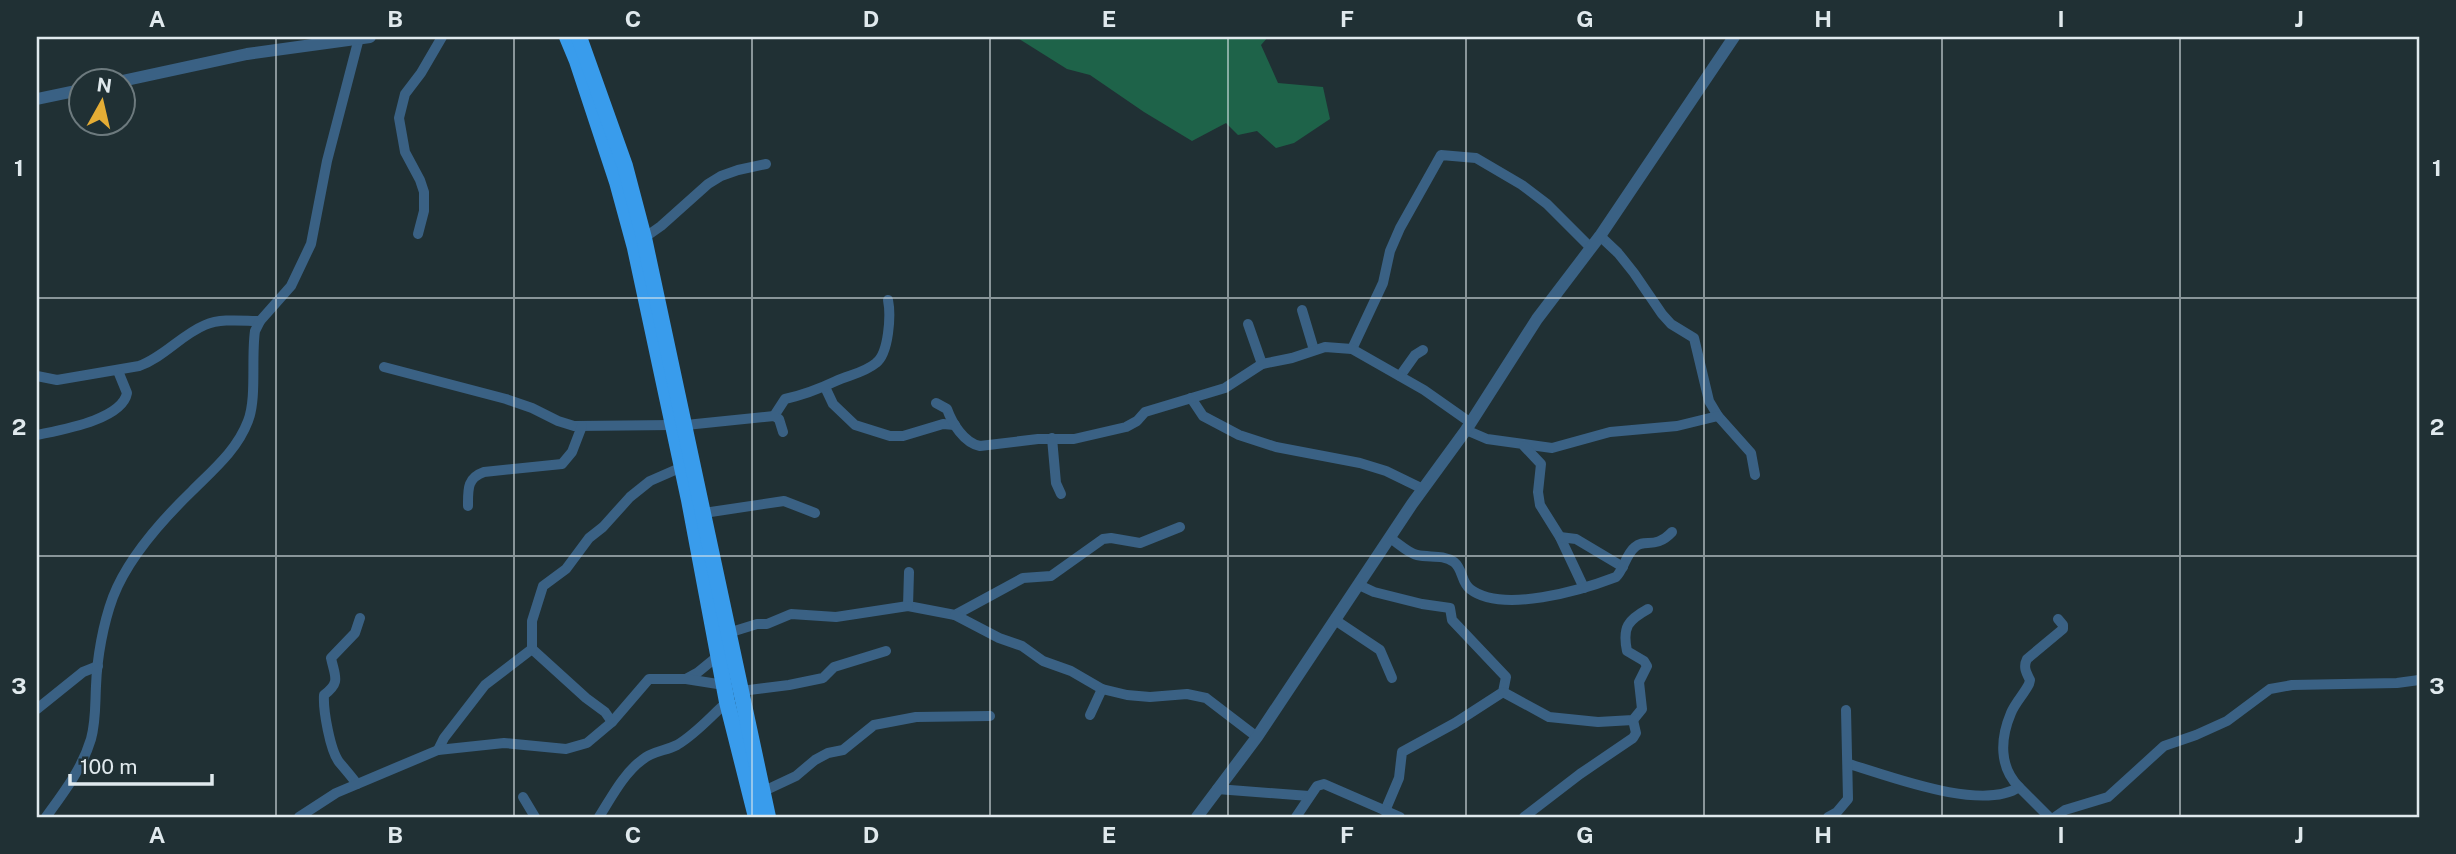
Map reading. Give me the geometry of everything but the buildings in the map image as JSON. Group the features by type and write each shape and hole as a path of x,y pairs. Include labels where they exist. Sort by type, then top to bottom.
{"highway":[{"path":"567,37 621,195 704,513 768,817"},
{"path":"579,37 625,166 644,238 680,425 682,467 726,694 756,817"}],"street":[{"path":"47,817 75,777 91,739 98,666 113,598 130,565 160,526 235,446 248,423 256,331 260,321 291,286 311,244 327,161 365,37 261,52 136,78"},
{"path":"418,234 424,211 424,192 404,152 399,118 405,94 442,37"},
{"path":"1197,817 1257,737 1423,489 1468,427 1537,319 1600,236 1734,37"},
{"path":"37,99 66,93"},
{"path":"1352,349 1383,283 1390,251 1400,228 1441,155 1476,158 1522,185 1547,204 1574,234 1591,248"},
{"path":"644,238 708,184 738,170 766,164"},
{"path":"1600,236 1618,253 1671,324 1694,338 1705,390 1718,416 1751,453 1755,475"},
{"path":"774,416 785,399 856,375 880,359 887,337 890,310 888,300"},
{"path":"1302,310 1314,350"},
{"path":"37,376 57,380 118,371 150,362 206,325 224,321 260,321"},
{"path":"1248,324 1262,364"},
{"path":"936,403 947,408 955,425 972,444 980,446 1052,438 1074,439 1126,427 1137,421 1145,412 1224,388 1262,364 1293,359 1325,347 1352,349 1399,376 1488,439 1523,446 1552,448 1610,432 1677,426 1718,416"},
{"path":"1399,376 1415,355 1423,350"},
{"path":"384,367 506,399 558,421 582,426 680,425 774,416 779,419 783,432"},
{"path":"37,435 100,418 122,404 127,393 118,371"},
{"path":"825,387 833,404 855,425 890,436 903,436 943,425 955,425"},
{"path":"1191,398 1203,416 1239,435 1265,445 1360,463 1386,471 1423,489"},
{"path":"468,506 468,486 475,475 562,464 572,452 582,426"},
{"path":"1052,438 1056,483 1061,494"},
{"path":"1523,446 1541,464 1538,492 1540,505 1560,537 1584,588"},
{"path":"612,722 605,712 532,649 532,621 542,586 566,569 589,538 650,481 682,467"},
{"path":"704,513 784,501 815,513"},
{"path":"955,615 1023,578 1051,576 1103,539 1140,543 1180,527"},
{"path":"1390,538 1416,555 1444,557 1454,562 1460,568 1466,586 1482,597 1498,599 1570,593 1616,578 1634,547 1658,543 1672,532"},
{"path":"1560,537 1576,540 1623,567"},
{"path":"908,606 909,572"},
{"path":"1359,585 1374,592 1450,608 1452,620 1506,677 1503,692 1455,723 1402,752 1399,778 1385,811"},
{"path":"729,633 757,624 767,624 791,614 836,617 908,606 955,615 999,638 1022,646 1043,661 1071,671 1102,689 1150,697 1188,694 1206,698 1257,737"},
{"path":"1503,692 1549,717 1598,722 1633,720 1642,709 1639,682 1647,666 1644,661 1627,651 1628,623 1647,609"},
{"path":"357,785 337,760 323,708 324,695 333,688 337,680 331,658 355,633 360,618"},
{"path":"2049,817 2006,771 2003,759 2011,712 2030,680 2025,664 2027,659 2063,629 2058,619"},
{"path":"1335,620 1380,650 1392,678"},
{"path":"438,750 444,738 485,685 532,649"},
{"path":"741,691 824,678 834,667 886,651"},
{"path":"686,679 719,655"},
{"path":"37,709 83,672 98,666"},
{"path":"299,817 337,793 438,750 503,743 566,749 587,743 612,722 649,679 686,679 726,694 691,736 667,750 652,753 641,760 619,786 599,817"},
{"path":"2055,817 2064,810 2108,797 2164,746 2227,721 2270,689 2292,685 2398,684 2419,680"},
{"path":"1090,715 1102,689"},
{"path":"1828,817 1837,812 1848,799 1846,710"},
{"path":"764,792 796,776 828,753 843,750 874,725 916,717 990,716"},
{"path":"1524,817 1633,738 1636,733 1633,720"},
{"path":"1849,764 1966,795 1999,796 2019,787"},
{"path":"1296,817 1317,786 1324,784 1400,817"},
{"path":"1217,789 1309,796"},
{"path":"523,797 535,817"}],"green space":[{"path":"1016,37 1268,37 1261,45 1278,83 1323,87 1330,119 1294,143 1276,148 1257,131 1238,135 1226,123 1192,141 1090,75 1067,69"}]}
